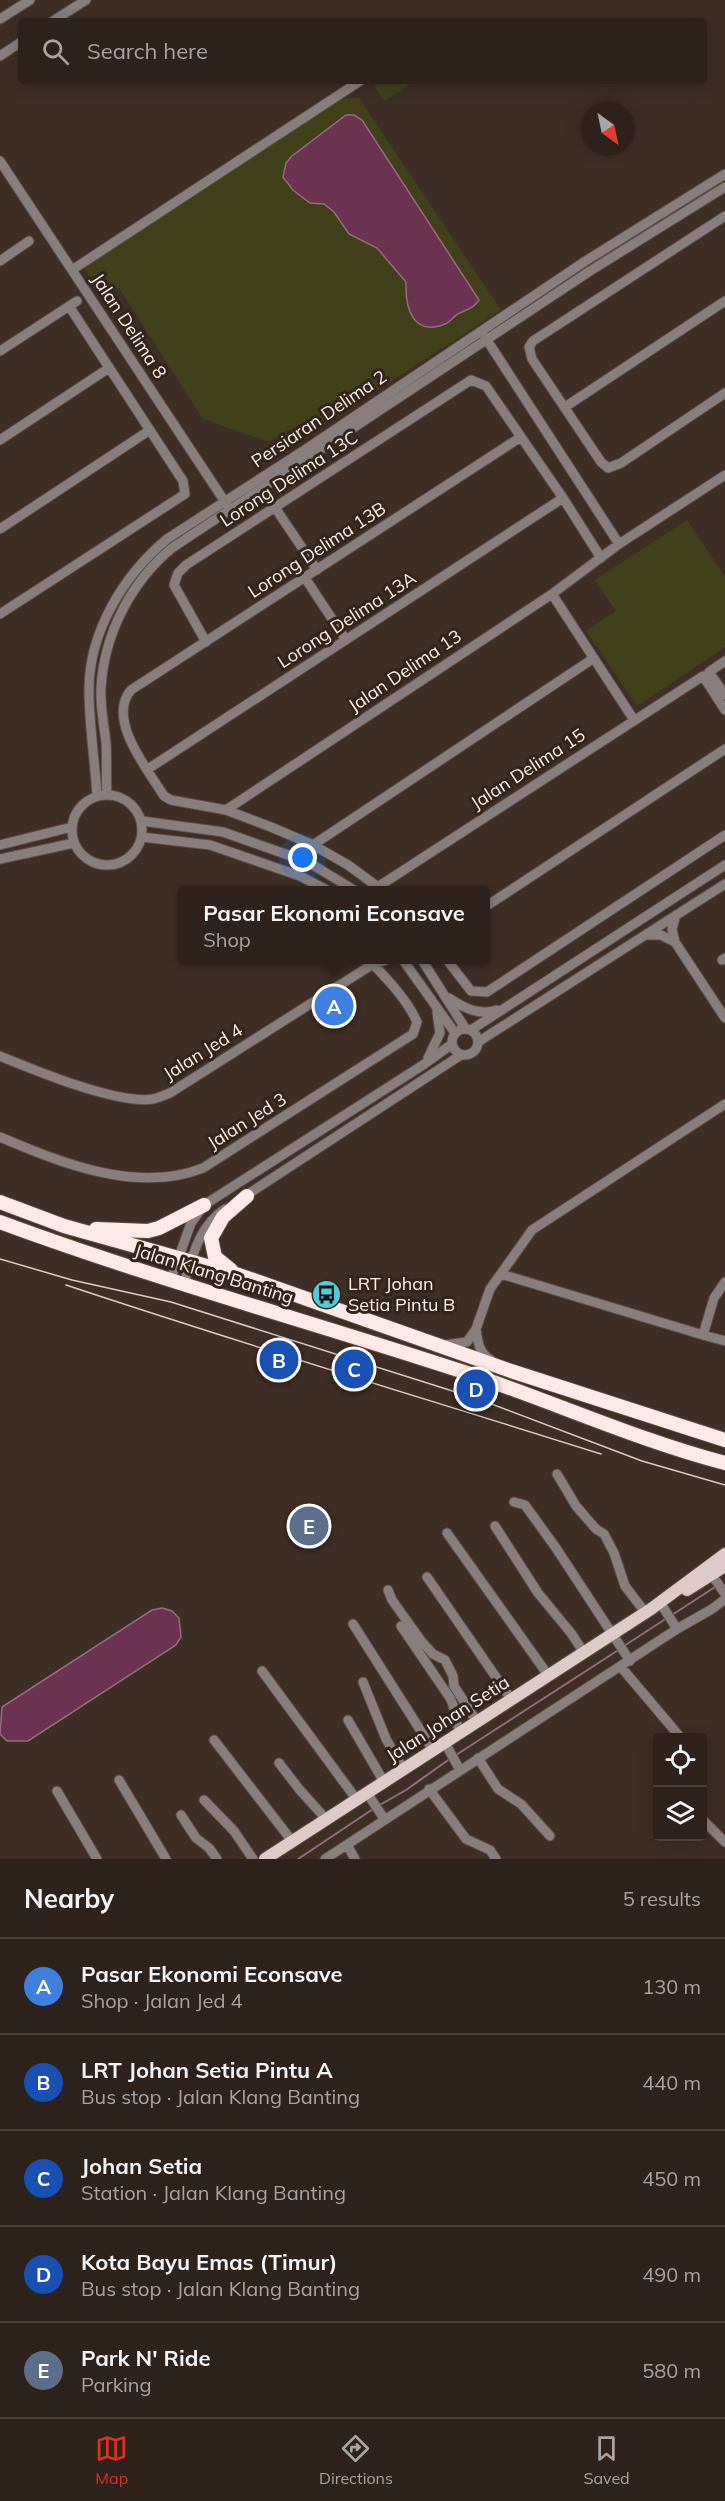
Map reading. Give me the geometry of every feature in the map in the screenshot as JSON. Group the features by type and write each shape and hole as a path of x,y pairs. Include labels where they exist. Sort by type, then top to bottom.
{"highway":[{"path":"239,1275 215,1257 211,1238 223,1217 247,1196"},
{"name":"Jalan Klang Banting","path":"0,1202 64,1226 239,1275 511,1371 725,1439"},
{"path":"64,1226 148,1231 159,1228 204,1205"},
{"name":"Jalan Klang Banting","path":"0,1222 85,1254 469,1374 672,1447 725,1463"}],"main road":[{"path":"659,1611 725,1554"},
{"path":"659,1611 713,1578 725,1566"},
{"name":"Jalan Johan Setia","path":"265,1859 289,1837 365,1797 433,1750 446,1746 477,1722 507,1694 548,1675 659,1611"}],"street":[{"path":"0,19 30,0"},
{"path":"58,18 86,0"},
{"path":"0,56 18,44"},
{"path":"72,270 355,84"},
{"name":"Jalan Delima 8","path":"0,161 227,506"},
{"name":"Persiaran Delima 2","path":"102,795 106,747 100,689 106,654 120,613 142,577 156,561 227,506 480,330 725,174"},
{"name":"Persiaran Delima 2","path":"227,506 487,341 590,271 725,187"},
{"path":"725,216 533,341 529,347 529,354 601,462 608,468 617,466 725,393"},
{"path":"0,261 29,242"},
{"path":"565,407 725,301"},
{"path":"0,351 73,304 109,368 183,481 185,494 0,614"},
{"path":"480,330 619,544 725,475"},
{"path":"0,440 109,368"},
{"name":"Lorong Delima 13C","path":"206,642 178,595 174,585 178,573 464,383 471,380 486,386 521,437"},
{"path":"0,529 150,430"},
{"path":"521,437 601,558"},
{"name":"Lorong Delima 13B","path":"148,769 130,739 123,720 123,703 131,690 521,437"},
{"name":"Lorong Delima 13A","path":"148,769 563,498"},
{"path":"276,509 317,570"},
{"name":"Jalan Delima 13","path":"226,810 552,594 619,544"},
{"path":"305,578 346,640"},
{"path":"552,594 634,720"},
{"path":"313,845 594,658"},
{"name":"Jalan Delima 15","path":"383,886 725,661"},
{"path":"706,674 725,695"},
{"path":"706,674 725,710"},
{"path":"490,904 725,749"},
{"path":"148,769 165,796 171,801 226,810 313,845 348,865 374,886"},
{"path":"102,795 118,796 129,801 137,810 142,821 142,837 132,855 115,864 94,863 86,858 74,843 72,826 80,807 102,795"},
{"path":"142,821 223,832 308,862 346,886"},
{"path":"0,845 72,826"},
{"path":"450,964 465,986 476,993 487,992 725,835"},
{"path":"142,837 210,845 300,876 318,886"},
{"path":"0,859 74,843"},
{"path":"454,1033 468,1029 507,1006 725,865"},
{"path":"478,1041 725,884"},
{"path":"676,915 672,929 675,942 725,1018"},
{"path":"644,935 661,934 675,942"},
{"name":"Jalan Jed 4","path":"0,1056 42,1074 114,1095 130,1099 153,1099 170,1093 372,964"},
{"name":"Jalan Jed 3","path":"0,1137 98,1171 129,1178 179,1175 203,1168 413,1034 417,1022 414,1016 376,964"},
{"path":"405,964 454,1033 452,1044 456,1052 461,1055"},
{"path":"425,964 478,1041"},
{"path":"445,996 469,1010 489,1012 507,1006"},
{"path":"423,1065 434,1049 440,1033 436,1006"},
{"path":"177,1281 185,1261 215,1215 461,1055 473,1052 478,1041 507,1006"},
{"path":"177,1281 185,1261 191,1222 204,1205 423,1065 452,1044"},
{"path":"431,1343 450,1346 467,1342 477,1329 490,1289 532,1230 725,1104"},
{"path":"501,1274 725,1341"},
{"path":"703,1335 714,1298 725,1282"},
{"path":"477,1329 478,1344 483,1355 511,1371"},
{"path":"557,1474 576,1506 604,1534 614,1553 624,1586 659,1611 677,1629"},
{"path":"514,1502 525,1505 556,1548 615,1638 626,1661 678,1733"},
{"path":"495,1526 538,1593 572,1633 584,1653"},
{"path":"447,1533 548,1675"},
{"path":"427,1578 507,1694"},
{"path":"713,1578 725,1594"},
{"path":"388,1590 392,1600 422,1642 433,1654 445,1660 453,1676 454,1686 477,1722"},
{"path":"325,1859 458,1767 478,1758 626,1661 712,1610 725,1599"},
{"path":"354,1624 433,1750"},
{"path":"401,1626 450,1698 454,1706 456,1725 461,1733"},
{"path":"262,1671 383,1819"},
{"path":"363,1682 386,1739 404,1770"},
{"path":"348,1720 384,1782"},
{"path":"214,1740 289,1837"},
{"path":"446,1746 458,1767"},
{"path":"478,1758 498,1789 521,1804 550,1836"},
{"path":"279,1763 298,1789 326,1819"},
{"path":"119,1780 166,1859"},
{"path":"429,1789 466,1839 490,1850 496,1859"},
{"path":"57,1791 97,1859"},
{"path":"204,1800 234,1831 252,1857"},
{"path":"181,1815 196,1838 209,1848 217,1859"},
{"path":"707,1824 725,1842"},
{"path":"347,1845 356,1859"}],"shaded area":[{"path":"377,84 409,85 384,101 374,86"},
{"path":"359,98 501,310 312,432 299,429 289,430 269,442 203,419 119,288 96,286 82,265 334,99"},
{"path":"346,115 354,115 362,120 479,300 473,307 458,314 447,323 425,327 418,323 409,310 406,282 377,248 349,234 334,212 324,204 310,203 293,190 283,177 286,163 292,156"},
{"path":"687,520 725,577 725,647 637,706 586,631 616,611 595,580"},
{"path":"162,1608 172,1611 179,1618 181,1637 176,1645 28,1741 7,1741 0,1734 2,1707 152,1610"}],"waterway":[{"path":"672,1615 715,1587"},
{"path":"624,1646 667,1618"},
{"path":"456,1755 620,1649"},
{"path":"378,1806 406,1790 451,1758"},
{"path":"298,1859 373,1809"}],"tram line":[{"path":"0,1259 72,1280 171,1302 481,1400 642,1461 725,1485"},
{"path":"66,1285 601,1454"}],"place":[{"name":"Pasar Ekonomi Econsave","path":"334,1006"},
{"name":"LRT Johan Setia Pintu B","path":"327,1294"},
{"name":"LRT Johan Setia Pintu A","path":"279,1360"},
{"name":"Johan Setia","path":"354,1369"},
{"name":"Kota Bayu Emas (Timur)","path":"476,1389"},
{"name":"Park N' Ride","path":"309,1526"}]}
